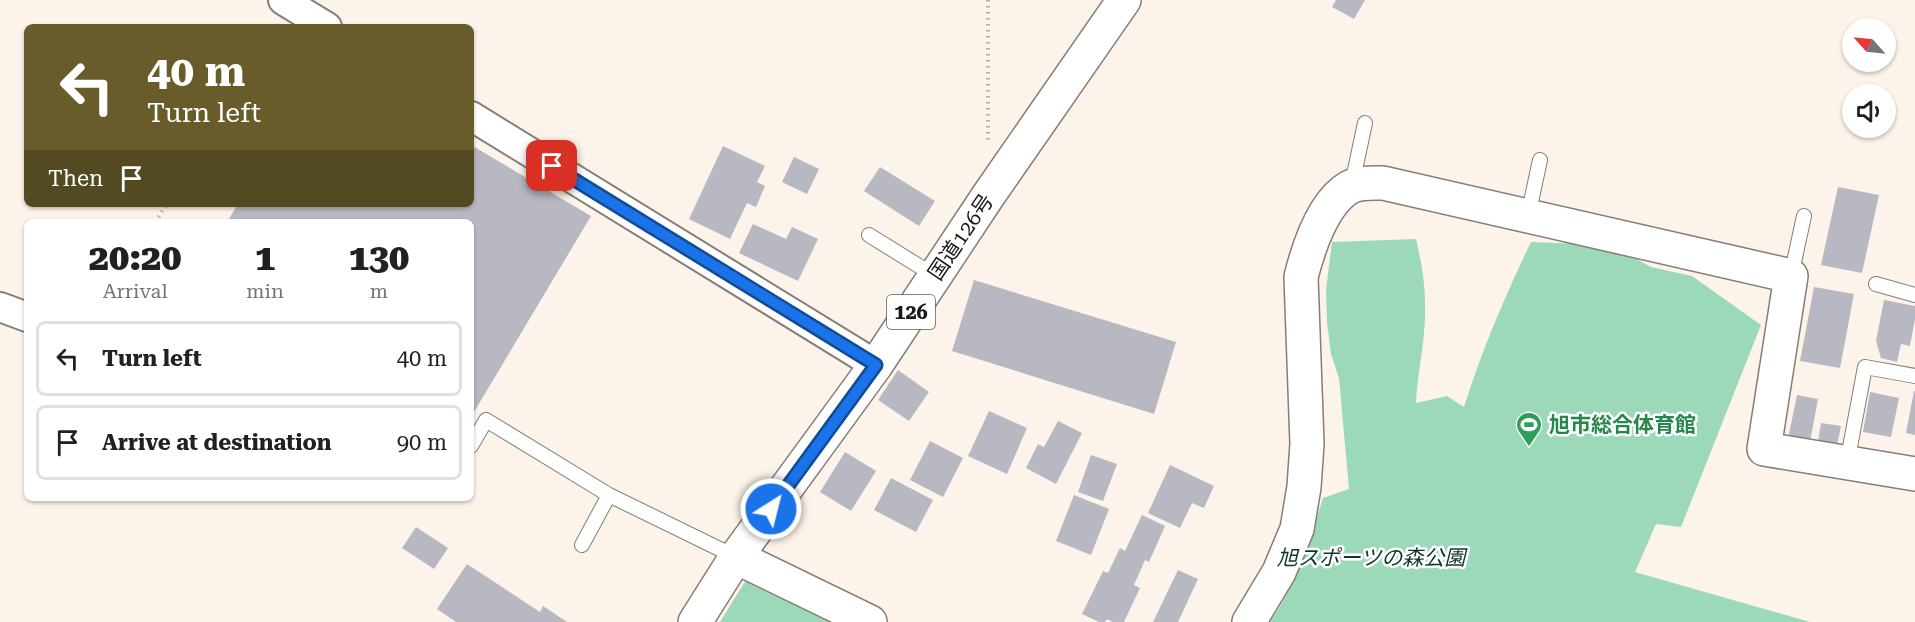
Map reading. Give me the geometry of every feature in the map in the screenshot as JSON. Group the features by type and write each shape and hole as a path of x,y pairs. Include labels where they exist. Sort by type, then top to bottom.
{"main road":[{"name":"国道126号","path":"695,622 736,557 876,365 1124,0"},
{"path":"1249,622 1279,572 1298,529 1307,444 1301,277 1307,252 1329,206 1352,186 1362,183 1383,183 1791,276 1764,449 1915,474"},
{"path":"736,557 870,622"}],"street":[{"path":"284,0 322,24"},
{"path":"474,118 876,365"},
{"path":"0,307 24,316"}],"lane":[{"path":"1352,186 1365,123"},
{"path":"1528,216 1540,160"},
{"path":"1791,276 1804,216"},
{"path":"869,235 935,276"},
{"path":"1876,284 1915,295"},
{"path":"1846,463 1865,367 1915,376"},
{"path":"474,441 486,420 609,495 736,557"},
{"path":"582,545 609,495"}],"path":[{"path":"988,0 988,150"}],"green space":[{"name":"旭市総合体育館","path":"1416,239 1423,274 1425,308 1416,403 1447,396 1464,407 1494,323 1531,242 1611,245 1651,267 1692,276 1761,325 1681,527 1656,524 1635,572 1810,622 1270,622 1295,578 1323,498 1349,489 1339,378 1331,354 1327,322 1326,290 1332,242"},
{"path":"749,575 841,622 720,622"}],"building":[{"path":"1336,0 1365,0 1354,19 1332,7"},
{"path":"723,146 765,166 757,182 765,186 756,207 747,203 730,239 689,219"},
{"path":"474,147 591,216 474,412 474,219 229,219 236,207 474,207"},
{"path":"794,157 819,169 807,194 782,182"},
{"path":"880,167 935,201 919,226 864,191"},
{"path":"1838,187 1879,195 1862,273 1821,265"},
{"path":"753,224 786,239 792,227 818,239 798,281 739,253"},
{"path":"974,280 1176,342 1154,414 952,351"},
{"path":"1814,287 1854,294 1840,368 1800,361"},
{"path":"1884,300 1915,306 1910,346 1901,344 1897,362 1881,358 1876,341"},
{"path":"898,370 929,392 909,421 878,400"},
{"path":"1915,391 1915,435 1906,433"},
{"path":"1870,392 1899,398 1891,437 1863,432"},
{"path":"1797,395 1818,399 1810,442 1788,439"},
{"path":"989,411 1027,428 1007,474 968,456"},
{"path":"1058,421 1082,433 1056,484 1026,468 1038,444 1044,447"},
{"path":"1821,423 1841,426 1837,446 1818,442"},
{"path":"930,441 963,458 943,497 910,480"},
{"path":"845,452 876,471 851,511 820,492"},
{"path":"1091,455 1117,464 1103,501 1078,492"},
{"path":"1170,465 1214,486 1204,508 1192,503 1180,528 1148,513"},
{"path":"891,478 933,500 916,532 874,510"},
{"path":"1074,495 1109,509 1091,555 1056,541"},
{"path":"1142,515 1165,526 1149,562 1145,560 1134,585 1140,588 1124,622 1113,622 1107,619 1105,622 1099,622 1082,614 1103,571 1108,573 1120,548 1125,551"},
{"path":"416,527 448,548 434,569 402,548"},
{"path":"467,564 540,612 543,606 567,622 456,622 437,609"},
{"path":"1178,570 1198,579 1178,622 1153,622"}],"place":[{"name":"旭市総合体育館","path":"1529,448"}],"route":[{"path":"552,166 876,365 771,509"}],"park label":[{"name":"旭スポーツの森公園","path":"1371,558"}]}
